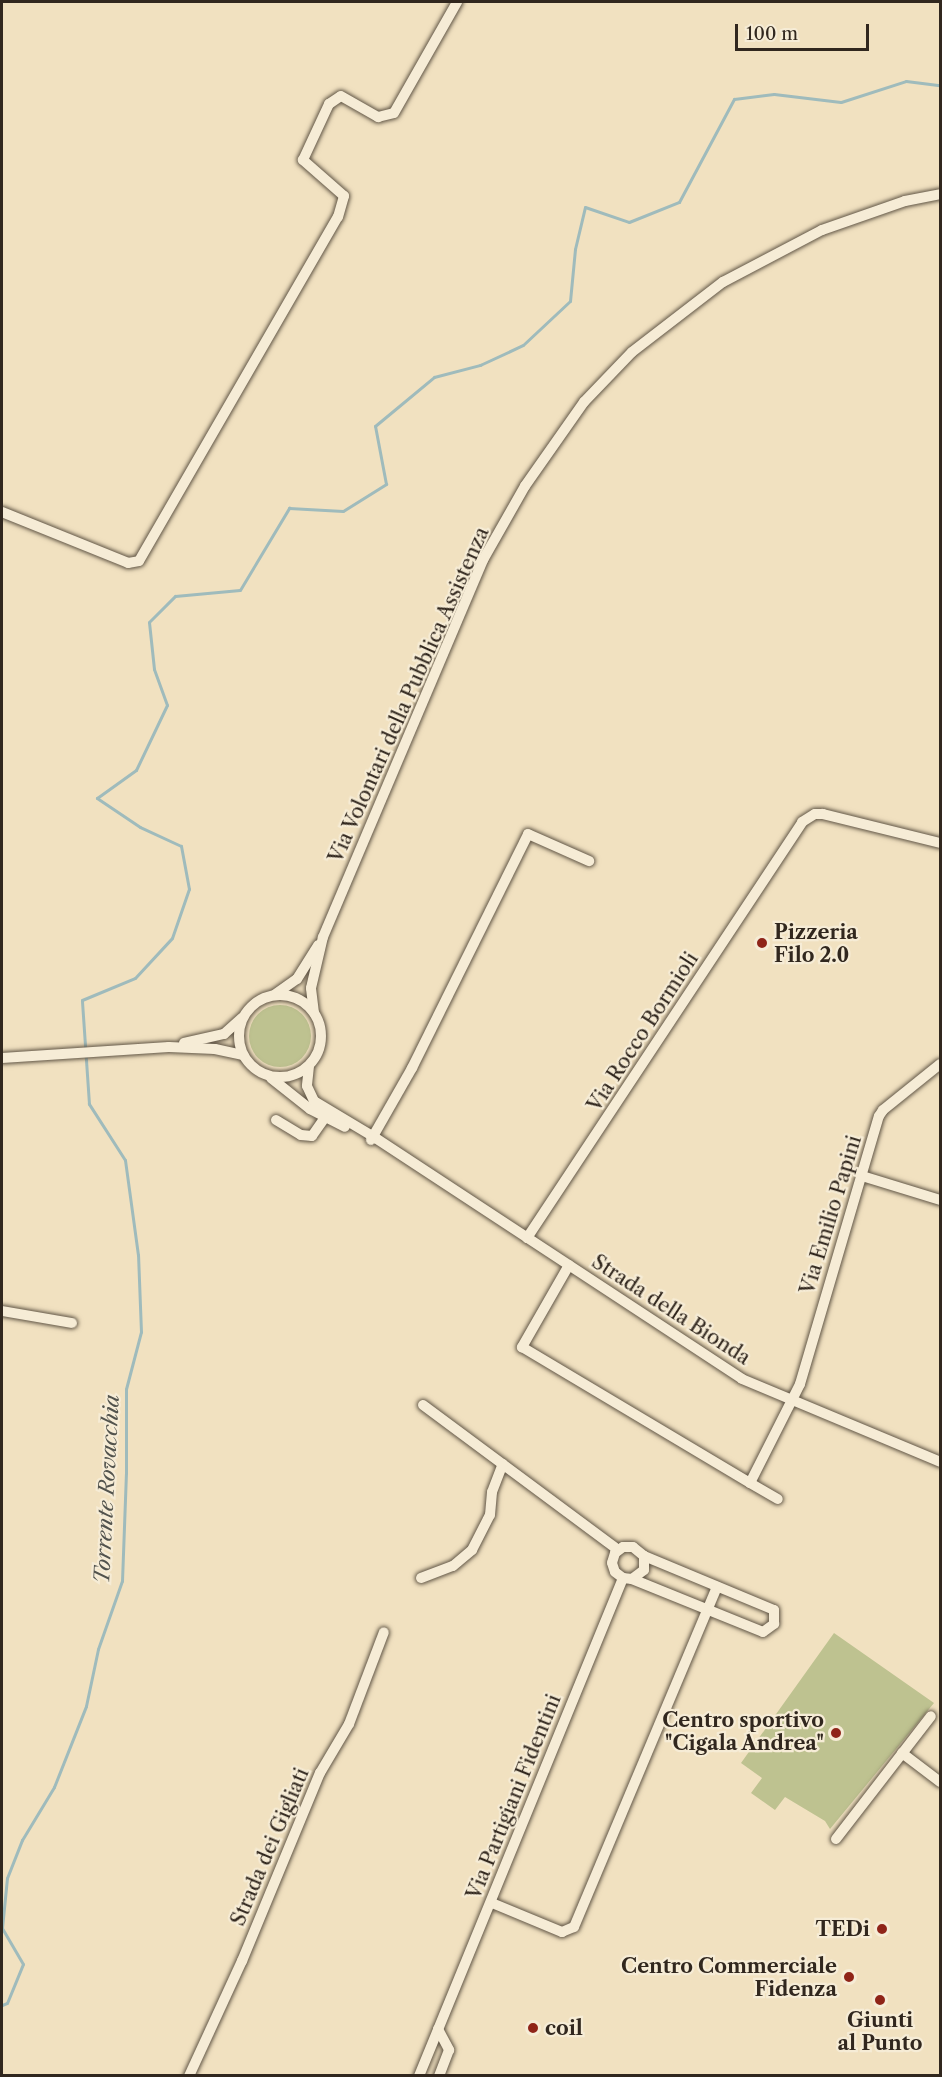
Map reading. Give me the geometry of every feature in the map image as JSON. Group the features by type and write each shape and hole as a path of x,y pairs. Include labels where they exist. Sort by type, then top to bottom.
{"street":[{"path":"2,512 128,563 139,561 338,217 344,196 303,160 329,104 341,96 378,117 393,113 457,2"},
{"name":"Via Volontari della Pubblica Assistenza","path":"314,1013 311,988 324,937 483,560 525,486 584,402 632,352 723,282 822,230 905,201 940,194"},
{"name":"Via Rocco Bormioli","path":"527,1238 612,1113 802,822 815,814 823,814 940,843"},
{"path":"372,1139 417,1058 528,834 589,861"},
{"name":"Via Volontari della Pubblica Assistenza","path":"271,996 281,992 297,979 324,937"},
{"path":"169,1047 224,1034 254,1005 271,996 295,998 314,1013 322,1035 316,1057 309,1066 290,1076 269,1076 250,1065 243,1055 239,1042 240,1028 245,1015"},
{"path":"2,1058 169,1047 215,1049 243,1055"},
{"name":"Via Emilio Papini","path":"750,1482 792,1402 883,1110 940,1064"},
{"name":"Strada della Bionda","path":"309,1066 306,1076 309,1092 314,1101 327,1113 399,1154 742,1379 792,1402 940,1462"},
{"name":"Strada della Bionda","path":"269,1076 310,1109 327,1113"},
{"path":"276,1120 308,1136 316,1133 327,1113"},
{"path":"862,1176 940,1200"},
{"path":"569,1265 522,1347 778,1499"},
{"path":"2,1311 72,1323"},
{"path":"423,1405 618,1550"},
{"path":"421,1578 453,1566 472,1550 490,1515 492,1492 503,1464"},
{"path":"633,1547 644,1556 774,1610 774,1624 763,1632 628,1579 613,1568 613,1558 618,1550 633,1547"},
{"path":"628,1579 644,1570 644,1556"},
{"name":"Via Partigiani Fidentini","path":"419,2076 628,1579"},
{"path":"492,1903 562,1932 574,1927 717,1587"},
{"name":"Strada dei Gigliati","path":"189,2076 242,1961 320,1773 349,1724 384,1632"},
{"path":"836,1839 932,1716"},
{"path":"902,1753 940,1782"},
{"path":"438,2029 448,2050 439,2076"}],"green space":[{"path":"280,1005 297,1010 302,1014 306,1019 311,1036 306,1053 302,1058 297,1062 280,1067 263,1062 258,1058 254,1053 249,1036 254,1019 258,1014 263,1010"},
{"name":"Centro sportivo \"Cigala Andrea\"","path":"834,1633 934,1703 830,1829 825,1821 785,1797 775,1810 751,1793 762,1778 741,1763"}],"waterway":[{"name":"Torrente Rovacchia","path":"2,2005 7,2003 23,1964 2,1928 7,1878 22,1840 54,1787 86,1706 98,1649 122,1581 126,1389 141,1332 138,1255 125,1160 89,1104 82,1000 135,978 172,938 189,889 181,846 140,827 97,798 136,770 167,705 154,669 149,622 175,596 240,590 289,508 343,511 386,484 375,426 434,377 480,365 523,345 570,301 575,249 585,207 629,222 679,202 734,99 774,94 841,102 906,81 940,85"}],"place":[{"name":"Pizzeria Filo 2.0","path":"762,943"},
{"name":"Centro sportivo \"Cigala Andrea\"","path":"836,1733"},
{"name":"TEDi","path":"882,1929"},
{"name":"Centro Commerciale Fidenza","path":"849,1977"},
{"name":"Giunti al Punto","path":"880,2000"},
{"name":"coil","path":"533,2028"}]}
